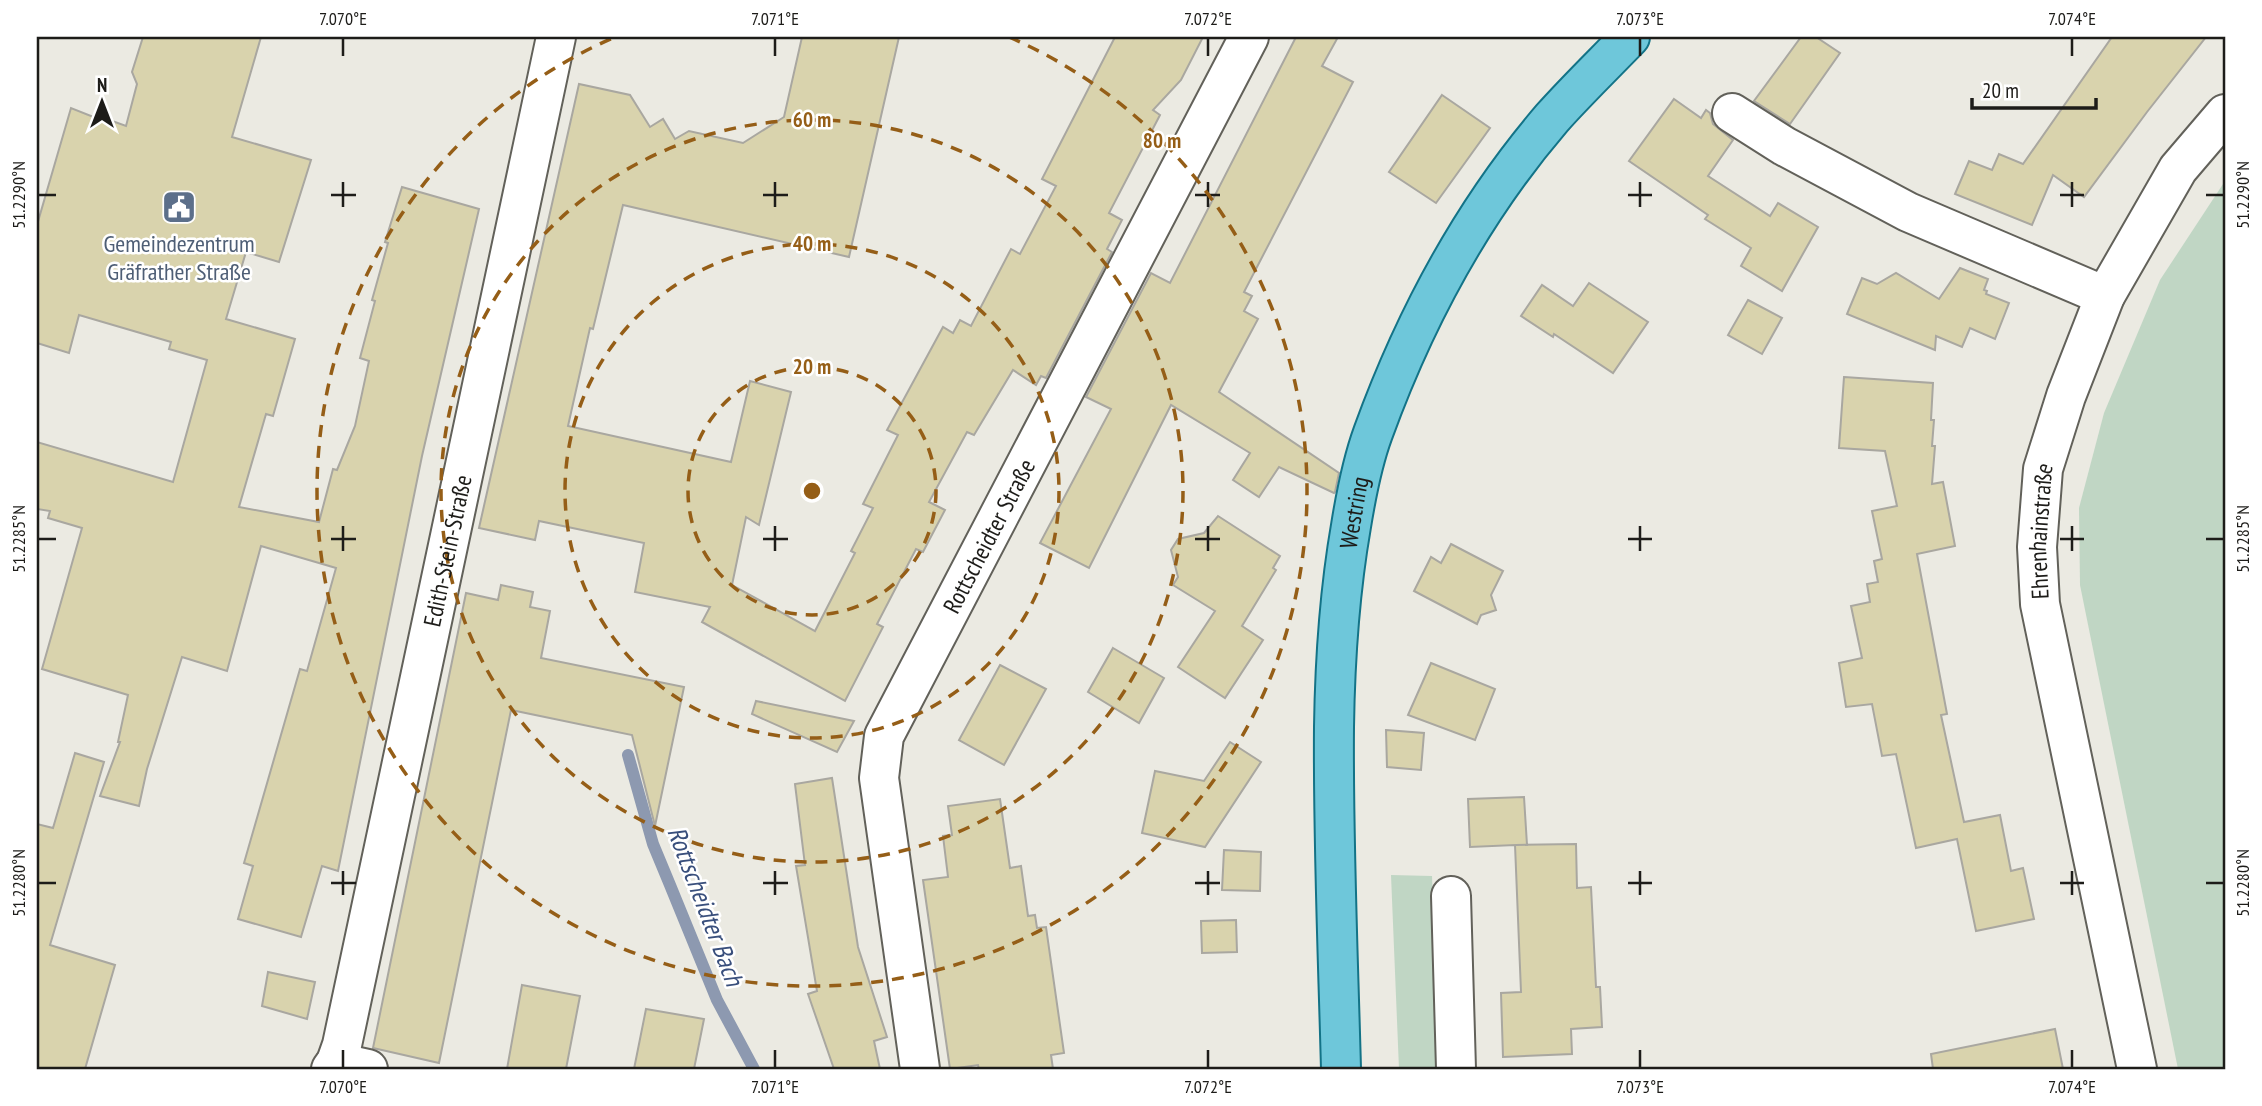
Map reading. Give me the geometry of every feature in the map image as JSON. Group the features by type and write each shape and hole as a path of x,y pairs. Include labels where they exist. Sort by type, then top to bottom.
{"main road":[{"name":"Westring","path":"1341,1069 1334,780 1335,648 1345,559 1356,495 1372,435 1422,318 1459,247 1501,184 1552,118 1630,37"}],"street":[{"name":"Edith-Stein-Straße","path":"345,1067 342,1045 556,37"},
{"name":"Rottscheidter Straße","path":"920,1069 879,778 884,736 1249,37"},
{"path":"1732,113 1784,146 1908,212 2105,296"},
{"name":"Ehrenhainstraße","path":"2137,1069 2040,604 2037,547 2043,469 2066,396 2105,296 2178,169 2225,114"},
{"path":"1451,896 1456,1069"}],"green space":[{"path":"2225,181 2225,1069 2178,1069 2080,585 2079,508 2104,413 2160,280"},
{"path":"1391,875 1432,876 1439,1069 1399,1069"}],"building":[{"path":"143,37 261,37 232,137 311,160 279,262 246,252 226,319 295,339 273,416 266,414 239,507 319,522 333,469 337,470 355,426 369,361 360,358 388,243 385,242 402,187 479,209 422,456 338,871 322,866 301,937 238,919 253,866 244,863 300,669 307,671 336,568 261,546 227,671 182,657 147,769 139,806 100,796 120,742 128,695 42,669 82,528 48,518 50,511 37,509 37,442 173,482 207,360 169,349 171,342 79,315 69,353 37,343 37,225 71,108 126,126 137,84 132,72"},
{"path":"802,37 899,37 849,257 623,205 593,329 590,328 568,426 731,462 750,381 791,392 759,525 746,517 732,585 815,631 855,553 851,551 873,508 863,504 898,435 887,430 943,327 953,333 960,320 971,326 1011,249 1020,254 1056,186 1042,179 1115,37 1203,37 1181,80 1153,110 1160,115 1109,213 1122,220 1107,249 1112,252 1046,378 1041,376 1036,385 1013,370 974,435 967,432 929,502 945,510 923,552 916,549 877,624 883,627 845,701 702,622 710,607 635,592 644,543 539,521 535,540 479,528 579,84 630,95 650,127 663,119 675,139 689,131 743,143 784,117"},
{"path":"1296,37 1338,37 1322,66 1353,82 1244,292 1252,296 1244,311 1258,319 1219,392 1339,473 1335,492 1279,467 1259,497 1233,480 1250,453 1171,405 1089,568 1040,543 1111,409 1086,397 1151,273 1170,283"},
{"path":"1801,37 1816,37 1840,53 1790,124 1754,101"},
{"path":"2112,37 2206,37 2084,197 2053,175 2032,225 1955,194 1969,161 1992,170 1999,154 2023,164"},
{"path":"1442,95 1490,128 1436,203 1389,172"},
{"path":"1674,99 1701,118 1706,110 1710,113 1713,124 1733,140 1708,176 1770,216 1778,203 1818,227 1782,291 1741,266 1751,248 1705,219 1708,215 1629,161"},
{"path":"1960,268 1988,279 1984,290 1987,291 1986,294 2009,303 1995,339 1970,328 1962,347 1936,336 1935,350 1847,314 1862,278 1877,284 1896,273 1939,299"},
{"path":"1589,283 1648,322 1613,373 1521,316 1542,285 1573,306"},
{"path":"1748,300 1782,318 1762,354 1728,335"},
{"path":"1844,377 1933,383 1931,420 1934,420 1932,446 1935,446 1932,484 1943,482 1955,546 1917,554 1947,714 1941,715 1964,822 2000,815 2011,871 2023,868 2034,919 1976,931 1957,839 1916,848 1896,754 1882,756 1872,704 1846,707 1839,663 1862,658 1851,606 1870,602 1867,584 1878,582 1874,561 1882,559 1872,511 1897,506 1885,451 1839,448"},
{"path":"1218,516 1280,556 1273,568 1276,570 1242,626 1263,640 1225,698 1178,667 1215,611 1173,585 1178,577 1171,550 1178,539 1204,533"},
{"path":"1451,544 1503,571 1491,595 1496,610 1481,615 1477,624 1414,591 1431,557 1441,563"},
{"path":"501,585 533,592 530,607 550,611 541,658 684,687 655,826 632,735 511,710 439,1063 373,1048 466,593 498,600"},
{"path":"1113,648 1164,678 1139,723 1088,692"},
{"path":"1431,663 1495,689 1475,740 1408,715"},
{"path":"1000,665 1046,689 1004,765 959,740"},
{"path":"756,701 854,721 837,752 752,714"},
{"path":"1386,730 1424,733 1421,770 1387,767"},
{"path":"1230,742 1261,762 1205,847 1142,833 1155,771 1204,781"},
{"path":"75,753 104,762 50,945 115,965 85,1069 37,1069 37,824 53,828"},
{"path":"832,778 858,947 887,1037 874,1041 880,1069 834,1069 808,994 817,991 796,866 805,865 795,784"},
{"path":"1524,797 1527,845 1576,844 1577,888 1591,887 1596,987 1600,987 1602,1027 1571,1029 1572,1054 1503,1057 1501,993 1521,992 1515,845 1470,847 1468,799"},
{"path":"1000,799 1010,868 1021,866 1028,916 1035,915 1037,928 1046,927 1064,1053 1051,1055 1053,1069 979,1069 978,1065 950,1069 923,880 948,877 943,836 952,835 948,806"},
{"path":"1224,850 1261,852 1260,891 1222,890"},
{"path":"1236,920 1237,952 1202,953 1201,921"},
{"path":"268,972 315,982 307,1019 262,1006"},
{"path":"522,985 580,996 566,1069 507,1069"},
{"path":"646,1009 704,1019 694,1069 634,1069"},
{"path":"2055,1029 2063,1069 1933,1069 1931,1054"}],"waterway":[{"name":"Rottscheidter Bach","path":"628,755 653,844 717,1000 754,1069"}],"place":[{"name":"Gemeindezentrum Gräfrather Straße","path":"179,207"}]}
